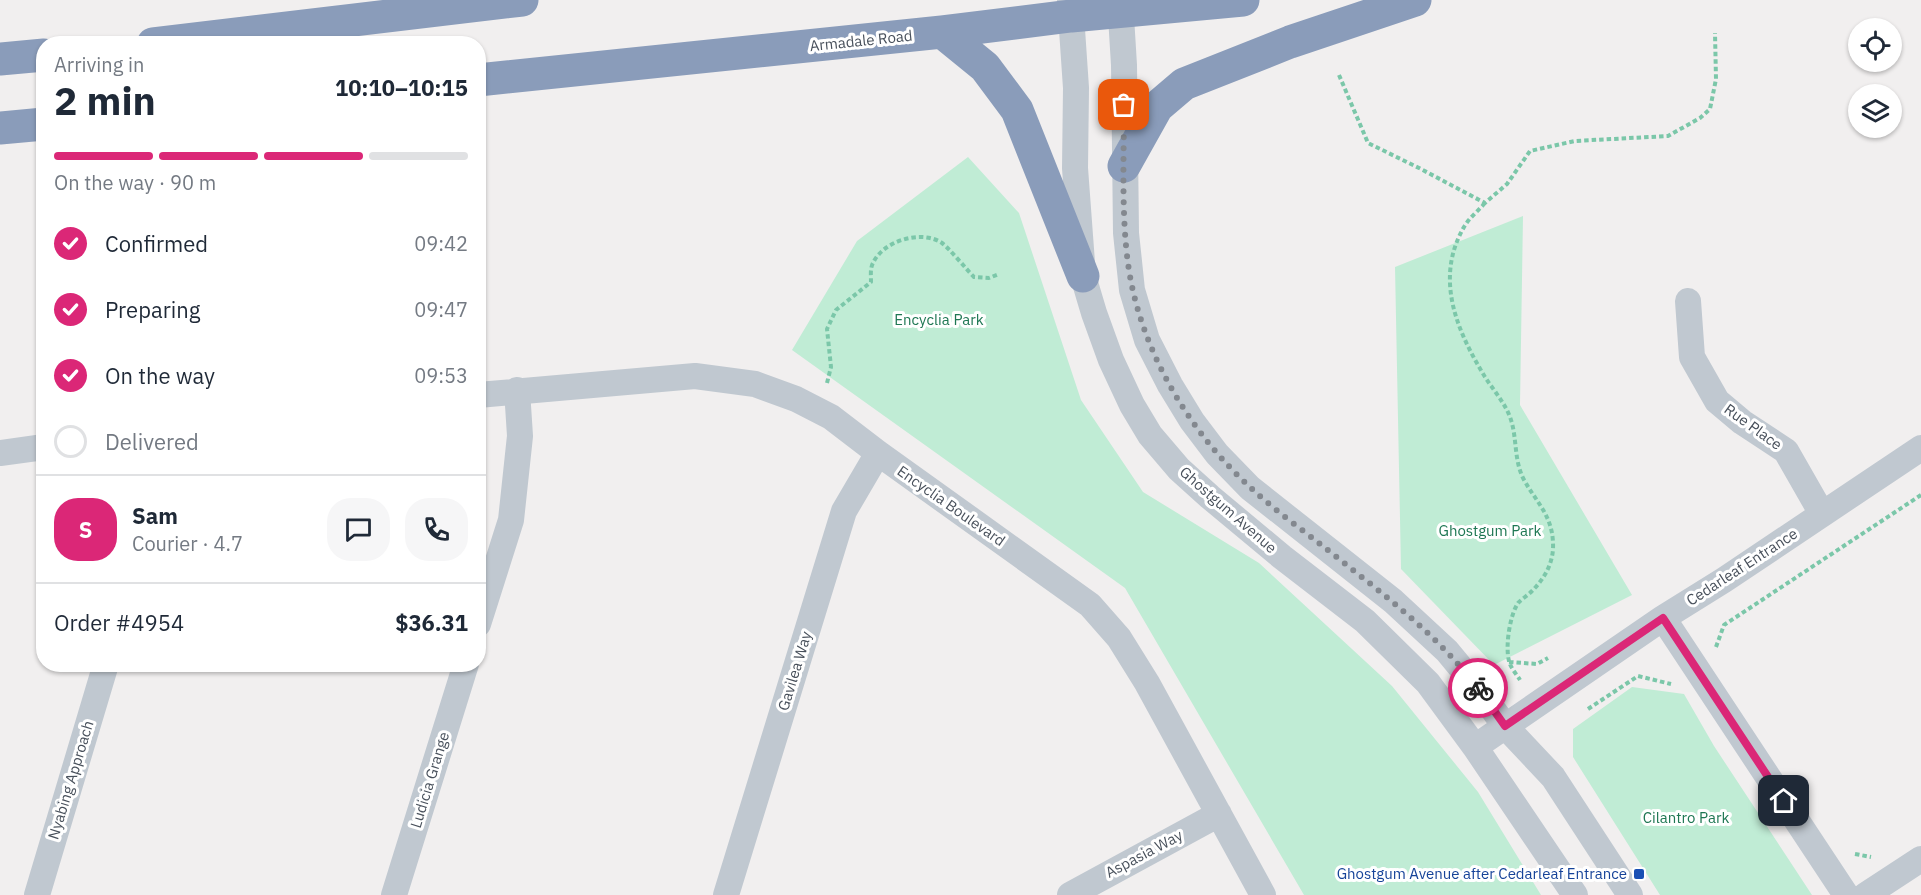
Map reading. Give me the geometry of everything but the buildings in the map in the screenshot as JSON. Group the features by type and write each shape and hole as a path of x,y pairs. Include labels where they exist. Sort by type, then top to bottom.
{"highway":[{"path":"220,36 522,0"},
{"name":"Armadale Road","path":"486,79 942,32 1070,8 1243,0"},
{"path":"1124,166 1157,107 1184,84 1290,42 1415,0"},
{"path":"942,32 985,67 1017,110 1083,276"},
{"path":"0,59 36,56"},
{"path":"0,128 36,125"}],"street":[{"name":"Ghostgum Avenue","path":"1120,6 1124,64 1126,233 1132,290 1147,340 1170,385 1192,421 1217,454 1250,488 1393,601 1447,651 1505,726 1553,777 1630,895"},
{"name":"Ghostgum Avenue","path":"1070,8 1076,88 1075,168 1083,276 1111,360 1132,405 1150,435 1179,469 1282,557 1365,621 1428,683 1475,747 1575,895"},
{"name":"Rue Place","path":"1688,301 1692,357 1717,401 1742,422 1786,451 1822,514"},
{"name":"Encyclia Boulevard","path":"486,394 695,376 755,384 796,399 831,417 1090,605 1119,638 1147,683 1263,895"},
{"path":"486,599 511,519 520,436 517,390"},
{"path":"0,453 36,448"},
{"name":"Cedarleaf Entrance","path":"1475,747 1663,618 1921,448"},
{"name":"Gavilea Way","path":"726,895 844,511 878,453"},
{"path":"1663,618 1846,895"},
{"name":"Nyabing Approach","path":"37,895 104,672"},
{"name":"Ludicia Grange","path":"393,895 463,672"},
{"name":"Aspasia Way","path":"1070,895 1219,814"},
{"path":"1866,895 1921,859"}],"path":[{"path":"1509,662 1508,639 1511,619 1518,603 1543,580 1551,562 1554,544 1551,523 1541,503 1529,490 1516,459 1511,420 1470,352 1451,303 1450,266 1456,244 1464,226 1507,184 1530,151 1575,141 1668,136 1700,118 1710,109 1716,79 1715,33"},
{"path":"1339,75 1368,143 1485,203"},
{"path":"824,392 831,367 827,329 837,310 871,282 872,264 886,248 919,236 942,243 974,277 989,278 999,274"},
{"path":"1581,714 1638,676 1673,684 1713,658 1724,625 1921,495"},
{"path":"1848,852 1871,857 1878,851"}],"green space":[{"name":"Encyclia Park","path":"968,157 1019,213 1081,400 1143,492 1259,563 1392,686 1478,792 1541,895 1304,895 1125,588 792,350 857,241"},
{"name":"Ghostgum Park","path":"1523,216 1520,405 1632,595 1494,665 1401,569 1395,267"},
{"name":"Cilantro Park","path":"1632,687 1684,694 1714,746 1812,895 1660,895 1573,757 1573,729"}],"way so far":[{"path":"1124,105 1126,233 1132,290 1147,340 1170,385 1192,421 1217,454 1250,488 1393,601 1447,651 1478,688"}],"place":[{"name":"Ghostgum Avenue after Cedarleaf Entrance","path":"1639,874"}],"route":[{"path":"1478,688 1505,726 1663,618 1784,801"}]}
